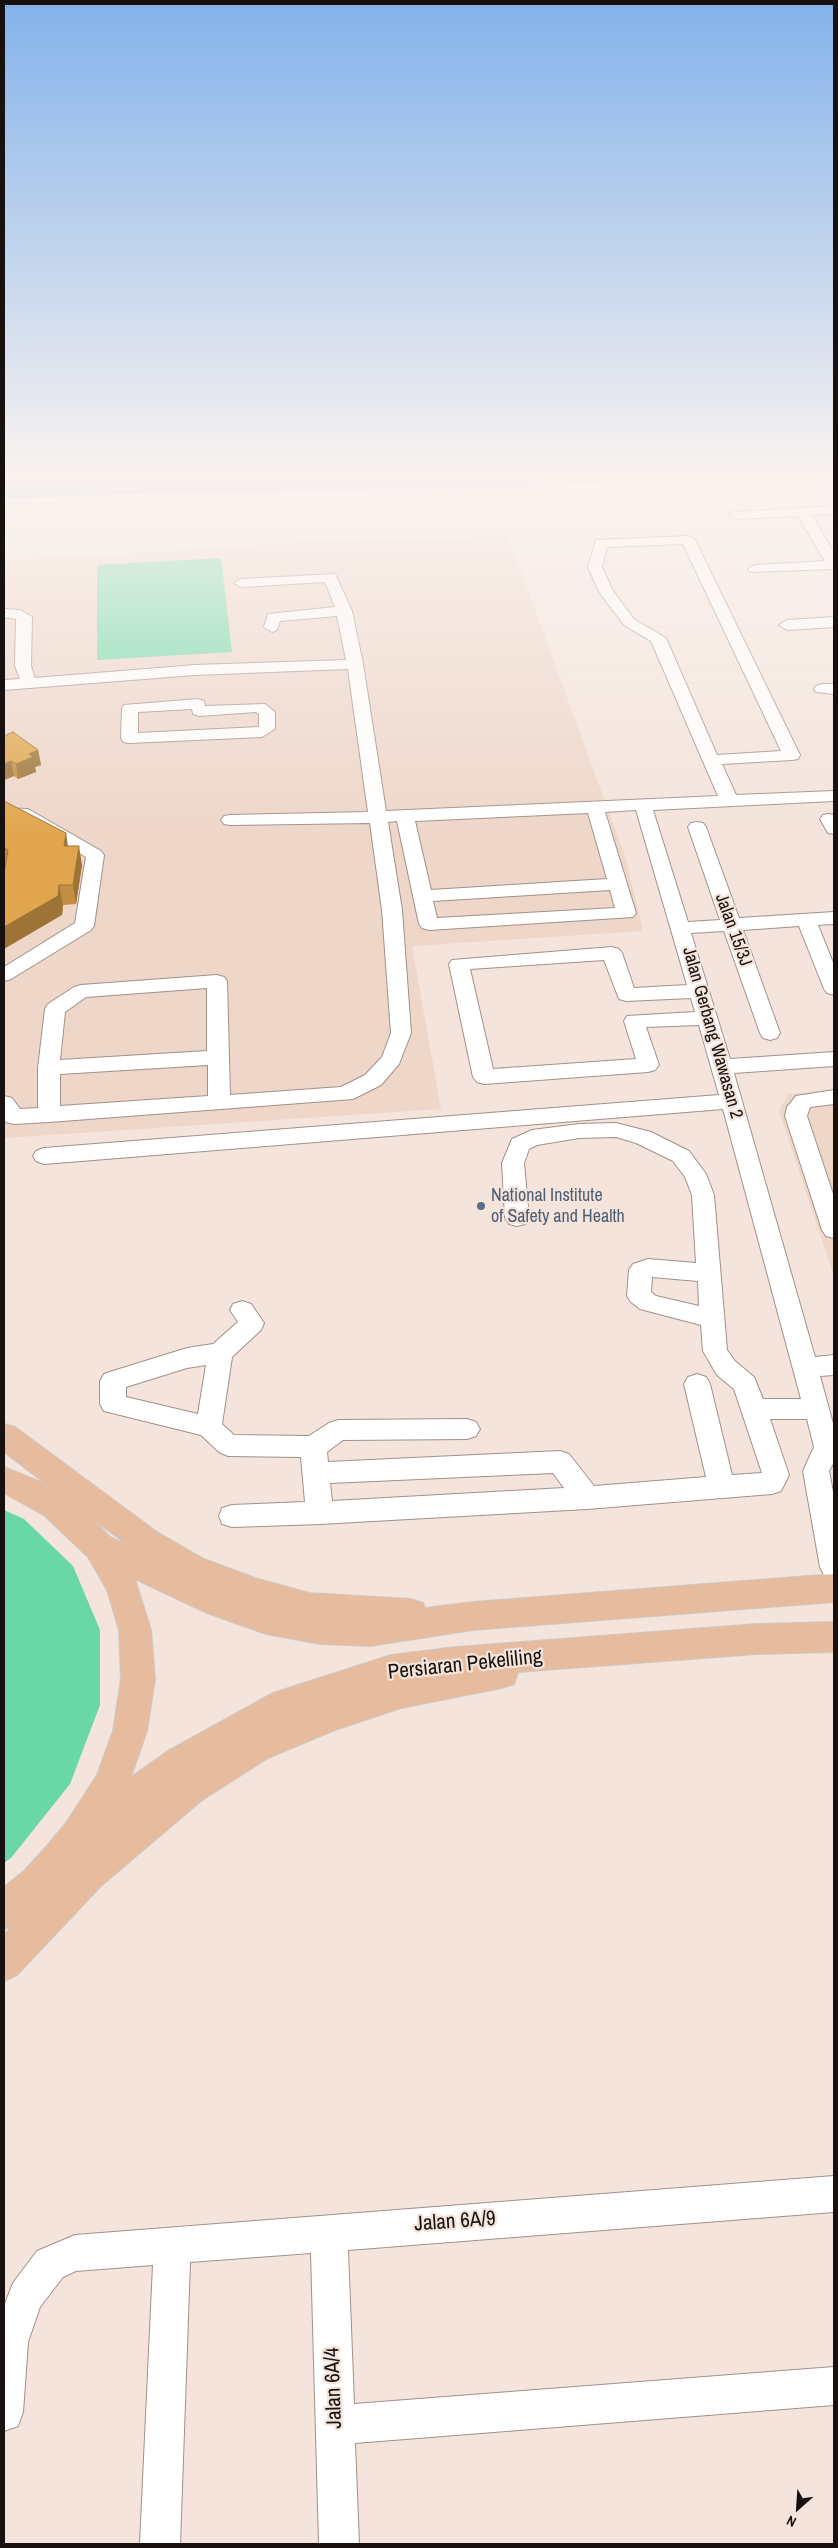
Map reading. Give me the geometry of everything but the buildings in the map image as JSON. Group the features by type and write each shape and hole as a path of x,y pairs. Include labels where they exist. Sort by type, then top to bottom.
{"main road":[{"path":"4,1436 146,1540 193,1568 253,1592 309,1607 473,1616"},
{"path":"4,1480 30,1491 56,1507 79,1526 98,1547 122,1586 135,1630 138,1679 130,1731 111,1784 79,1835 36,1884 4,1911"},
{"path":"98,1547 194,1593 266,1620 320,1629 370,1631 473,1616 834,1588"},
{"name":"Persiaran Pekeliling","path":"79,1835 180,1763 285,1704 391,1670 456,1662 757,1639 834,1637"},
{"path":"4,1962 88,1873 189,1789 256,1747 330,1716 401,1693 591,1653"}],"street":[{"path":"4,1103 14,1117 345,1094 373,1080 392,1059 401,1033 392,910 355,664 344,611 339,598"},
{"path":"611,598 629,622 658,638 729,801"},
{"path":"710,760 792,755 716,598"},
{"path":"272,627 273,617 344,611"},
{"path":"4,613 15,613 24,617 23,666 29,682"},
{"path":"787,625 834,622"},
{"path":"4,685 195,670 355,664"},
{"path":"4,667 23,666"},
{"path":"195,670 201,735"},
{"path":"165,706 169,736"},
{"path":"165,706 198,708 259,707 267,712 267,728 262,732 129,738 130,708 165,706"},
{"path":"230,820 378,816 407,822 543,819 552,809 834,796"},
{"name":"Jalan Gerbang Wawasan 2","path":"643,805 682,928 805,1367 831,1449 816,1471 834,1567"},
{"path":"407,822 429,924 626,913 595,807"},
{"path":"4,813 22,813 95,855 84,926 4,975"},
{"name":"Jalan 15/3J","path":"697,827 770,1033"},
{"path":"423,896 618,884"},
{"path":"682,928 834,918"},
{"path":"806,920 834,990"},
{"path":"612,953 634,1021 648,1065 484,1078 459,964 612,953"},
{"path":"49,1115 49,1068 54,1009 81,991 217,980 219,1103"},
{"path":"626,995 700,991"},
{"path":"634,1021 706,1018"},
{"path":"49,1068 218,1058"},
{"path":"722,1067 834,1059"},
{"path":"834,1097 812,1098 804,1101 798,1107 796,1116 834,1230"},
{"path":"44,1156 596,1120 732,1102"},
{"path":"518,1218 513,1163 520,1144 532,1138 579,1131 596,1120"},
{"path":"232,1516 320,1514 587,1498 772,1483 776,1475 745,1384 726,1368 715,1351 703,1195 695,1174 681,1156 642,1137 616,1130 596,1120"},
{"path":"708,1273 648,1268 641,1270 639,1296 649,1303 712,1318"},
{"path":"242,1310 252,1323 220,1353 187,1358 112,1381 113,1404 209,1427 228,1445 312,1446 338,1430 467,1429"},
{"path":"209,1427 220,1353"},
{"path":"805,1367 834,1365"},
{"path":"697,1384 722,1487"},
{"path":"753,1409 817,1408"},
{"path":"312,1446 320,1514"},
{"path":"316,1473 560,1462 587,1498"},
{"name":"Jalan 6A/9","path":"4,2412 9,2342 26,2296 50,2264 75,2253 834,2194"},
{"name":"Jalan 6A/4","path":"329,2232 339,2544"},
{"path":"160,2544 172,2245"},
{"path":"335,2425 834,2386"}],"shaded area":[{"path":"4,598 531,598 626,859 643,931 412,946 441,1109 4,1138"},
{"path":"834,1090 834,1276 779,1111 788,1094"}],"green space":[{"path":"97,598 226,598 232,652 97,660"},
{"path":"4,1510 24,1519 73,1566 100,1630 100,1705 70,1784 11,1858 4,1863"}],"place":[{"name":"National Institute of Safety and Health","path":"481,1206"}]}
